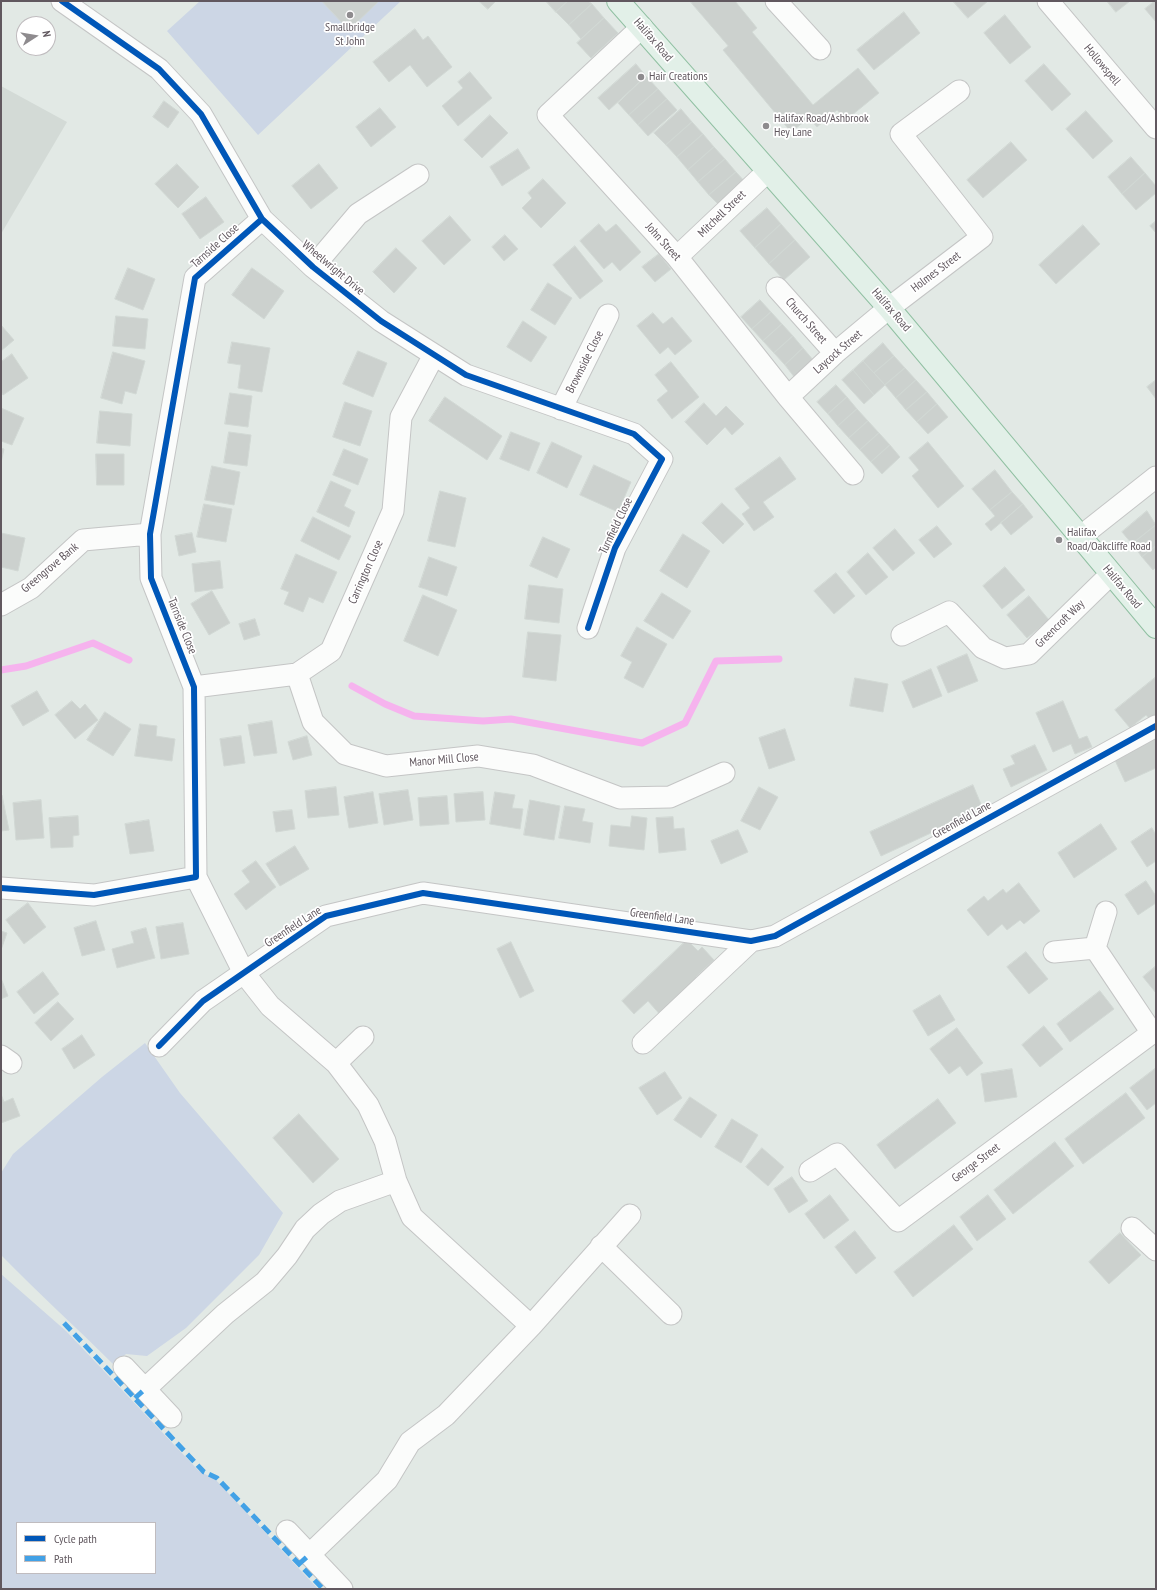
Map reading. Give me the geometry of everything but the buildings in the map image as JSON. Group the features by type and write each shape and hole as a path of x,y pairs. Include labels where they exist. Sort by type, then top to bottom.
{"highway":[{"name":"Halifax Road","path":"618,1 889,308 1156,627"}],"street":[{"name":"Wheelwright Drive","path":"62,1 158,70 201,114 262,219 313,267 381,322 466,375 634,434 662,459"},
{"path":"776,1 820,49"},
{"name":"Hollowspell","path":"1048,1 1156,128"},
{"name":"John Street","path":"642,27 548,115 677,257 788,397 853,474"},
{"name":"Holmes Street","path":"889,308 982,237 901,134 959,91"},
{"name":"Mitchell Street","path":"677,257 768,171"},
{"path":"313,267 358,214 418,176"},
{"name":"Tarnside Close","path":"196,877 194,687 151,578 150,534 195,278 262,219"},
{"name":"Church Street","path":"777,288 835,354"},
{"name":"Laycock Street","path":"788,397 889,308"},
{"name":"Brownside Close","path":"561,408 608,315"},
{"name":"Carrington Close","path":"194,687 297,674 331,651 393,511 401,417 434,355"},
{"name":"Turnfield Close","path":"588,628 615,548 662,459"},
{"path":"1080,537 1156,477"},
{"name":"Greengrove Bank","path":"1,605 31,588 83,540 150,534"},
{"name":"Greencroft Way","path":"902,635 948,612 983,648 1005,658 1029,654 1111,574"},
{"name":"Manor Mill Close","path":"297,674 313,722 345,754 386,766 478,756 533,765 620,798 670,797 724,773"},
{"name":"Greenfield Lane","path":"159,1046 203,1001 326,916 423,893 751,941 775,936 1156,726"},
{"path":"1,888 94,895 196,877 244,973 270,1006 336,1063 368,1104 385,1141 396,1181 412,1217 531,1326"},
{"path":"1054,952 1094,948 1106,912"},
{"path":"644,1043 751,941"},
{"name":"George Street","path":"810,1171 837,1154 898,1221 1154,1032 1094,948"},
{"path":"336,1063 363,1037"},
{"path":"145,1389 225,1314 265,1282 287,1256 305,1229 321,1214 340,1200 396,1181"},
{"path":"309,1555 387,1480 410,1442 446,1415 531,1326 630,1215"},
{"path":"1132,1228 1156,1250"},
{"path":"601,1246 671,1314"},
{"path":"124,1367 171,1417"},
{"path":"287,1531 342,1589"}],"shaded area":[{"path":"200,1 401,1 258,135 167,31"},
{"path":"1,86 67,122 1,234"},
{"path":"145,1043 180,1093 283,1213 259,1255 186,1328 147,1356 126,1354 114,1365 1,1255 1,1173 13,1154 102,1077"},
{"path":"1,1274 66,1331 199,1471 215,1479 318,1589 1,1589"}],"waterway":[{"path":"1,670 26,666 93,643 129,660"},
{"path":"352,686 385,704 414,716 483,721 511,719 642,743 685,723 716,661 779,659"}],"marked path":[{"path":"64,1323 204,1472 217,1478 323,1589"},
{"path":"135,1398 145,1389"},
{"path":"299,1564 309,1555"}],"cycle path":[{"path":"62,1 159,69 201,114 262,219 313,267 381,321 466,375 634,434 662,459 615,548 588,628"},
{"path":"1,888 94,895 196,877 194,687 151,578 150,534 195,278 262,219"},
{"path":"159,1046 203,1001 326,916 423,893 751,941 775,936 1156,726"}],"place":[{"name":"Smallbridge St John","path":"350,15"},
{"name":"Hair Creations","path":"641,77"},
{"name":"Halifax Road/Ashbrook Hey Lane","path":"766,126"},
{"name":"Halifax Road/Oakcliffe Road","path":"1059,540"}]}
